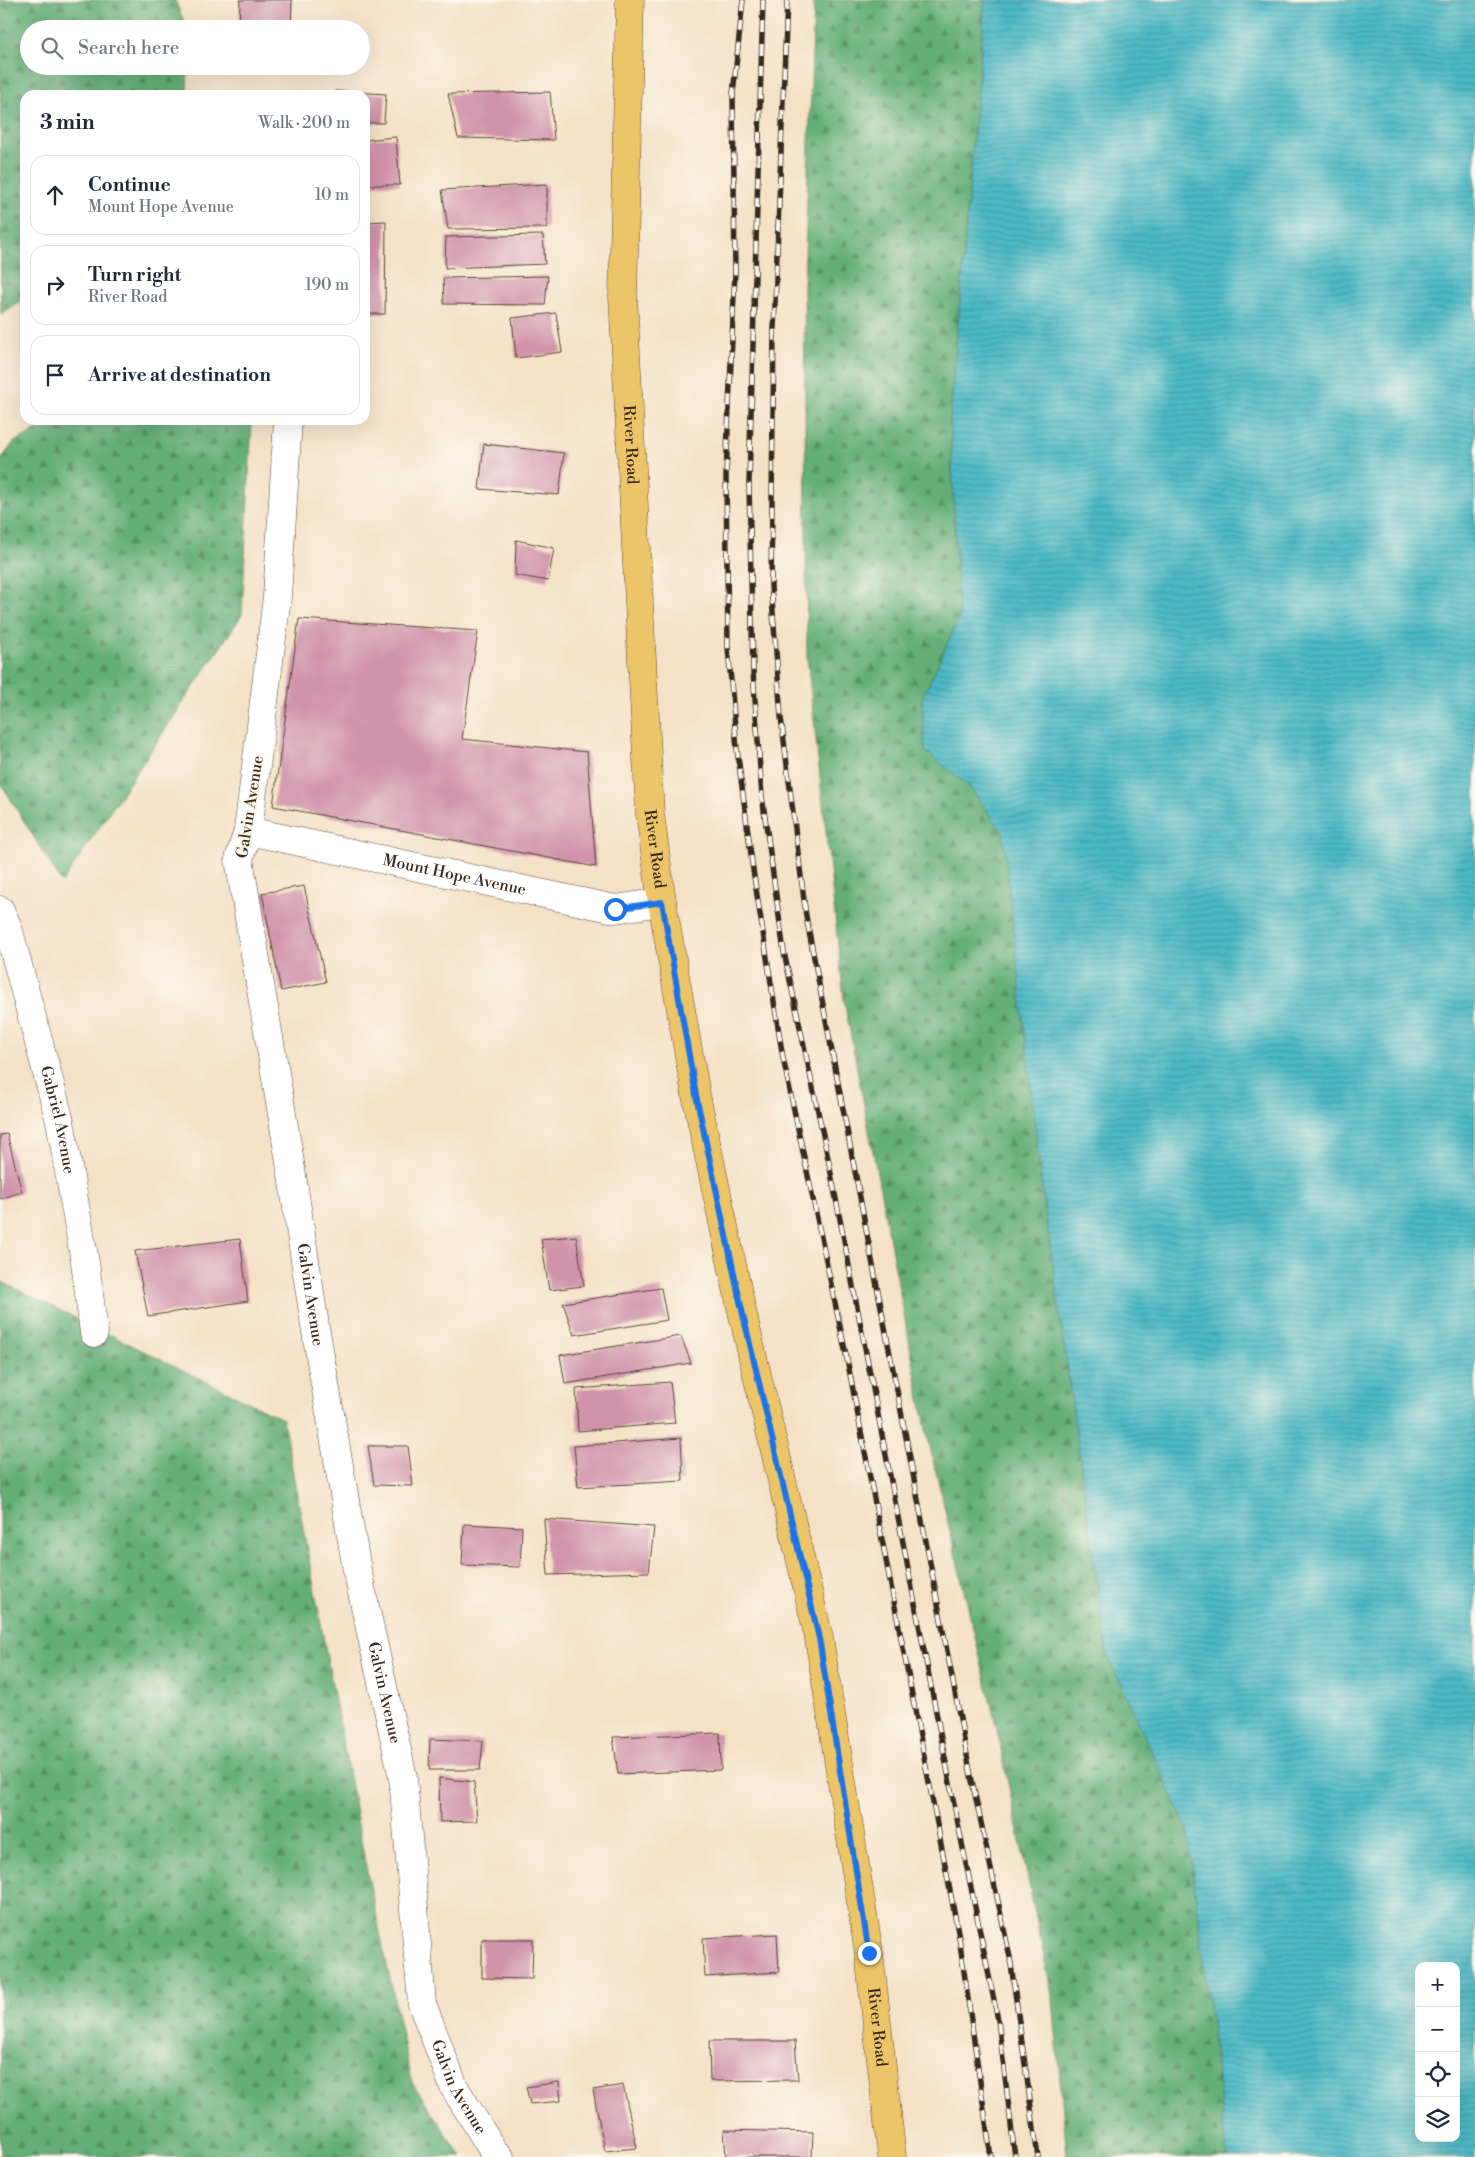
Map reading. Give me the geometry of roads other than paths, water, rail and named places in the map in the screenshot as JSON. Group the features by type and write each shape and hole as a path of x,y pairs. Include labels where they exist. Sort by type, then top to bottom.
{"main road":[{"name":"River Road","path":"630,0 623,296 650,814 662,902 696,1095 741,1306 819,1638 869,1953 892,2157"}],"street":[{"name":"Galvin Avenue","path":"288,425 277,597 248,832 239,859 357,1570 403,1777 422,2004 454,2088 497,2154"},
{"name":"Mount Hope Avenue","path":"248,832 615,909 662,902"},
{"name":"Gabriel Avenue","path":"0,910 8,928 60,1122 85,1262 94,1333"}],"water":[{"path":"985,0 1475,0 1475,2157 1227,2157 1188,1830 1107,1654 1041,1181 1003,833 969,786 925,751 922,699 959,618 950,420"}],"railway":[{"path":"743,0 733,94 735,272 726,475 728,648 737,749 753,870 783,1058 848,1364 959,1937 991,2157"},
{"path":"763,0 749,483 753,672 762,796 784,952 829,1163 998,2020 1015,2157"},
{"path":"787,0 774,329 771,586 781,717 806,916 971,1776 1010,1957 1038,2157"}]}
